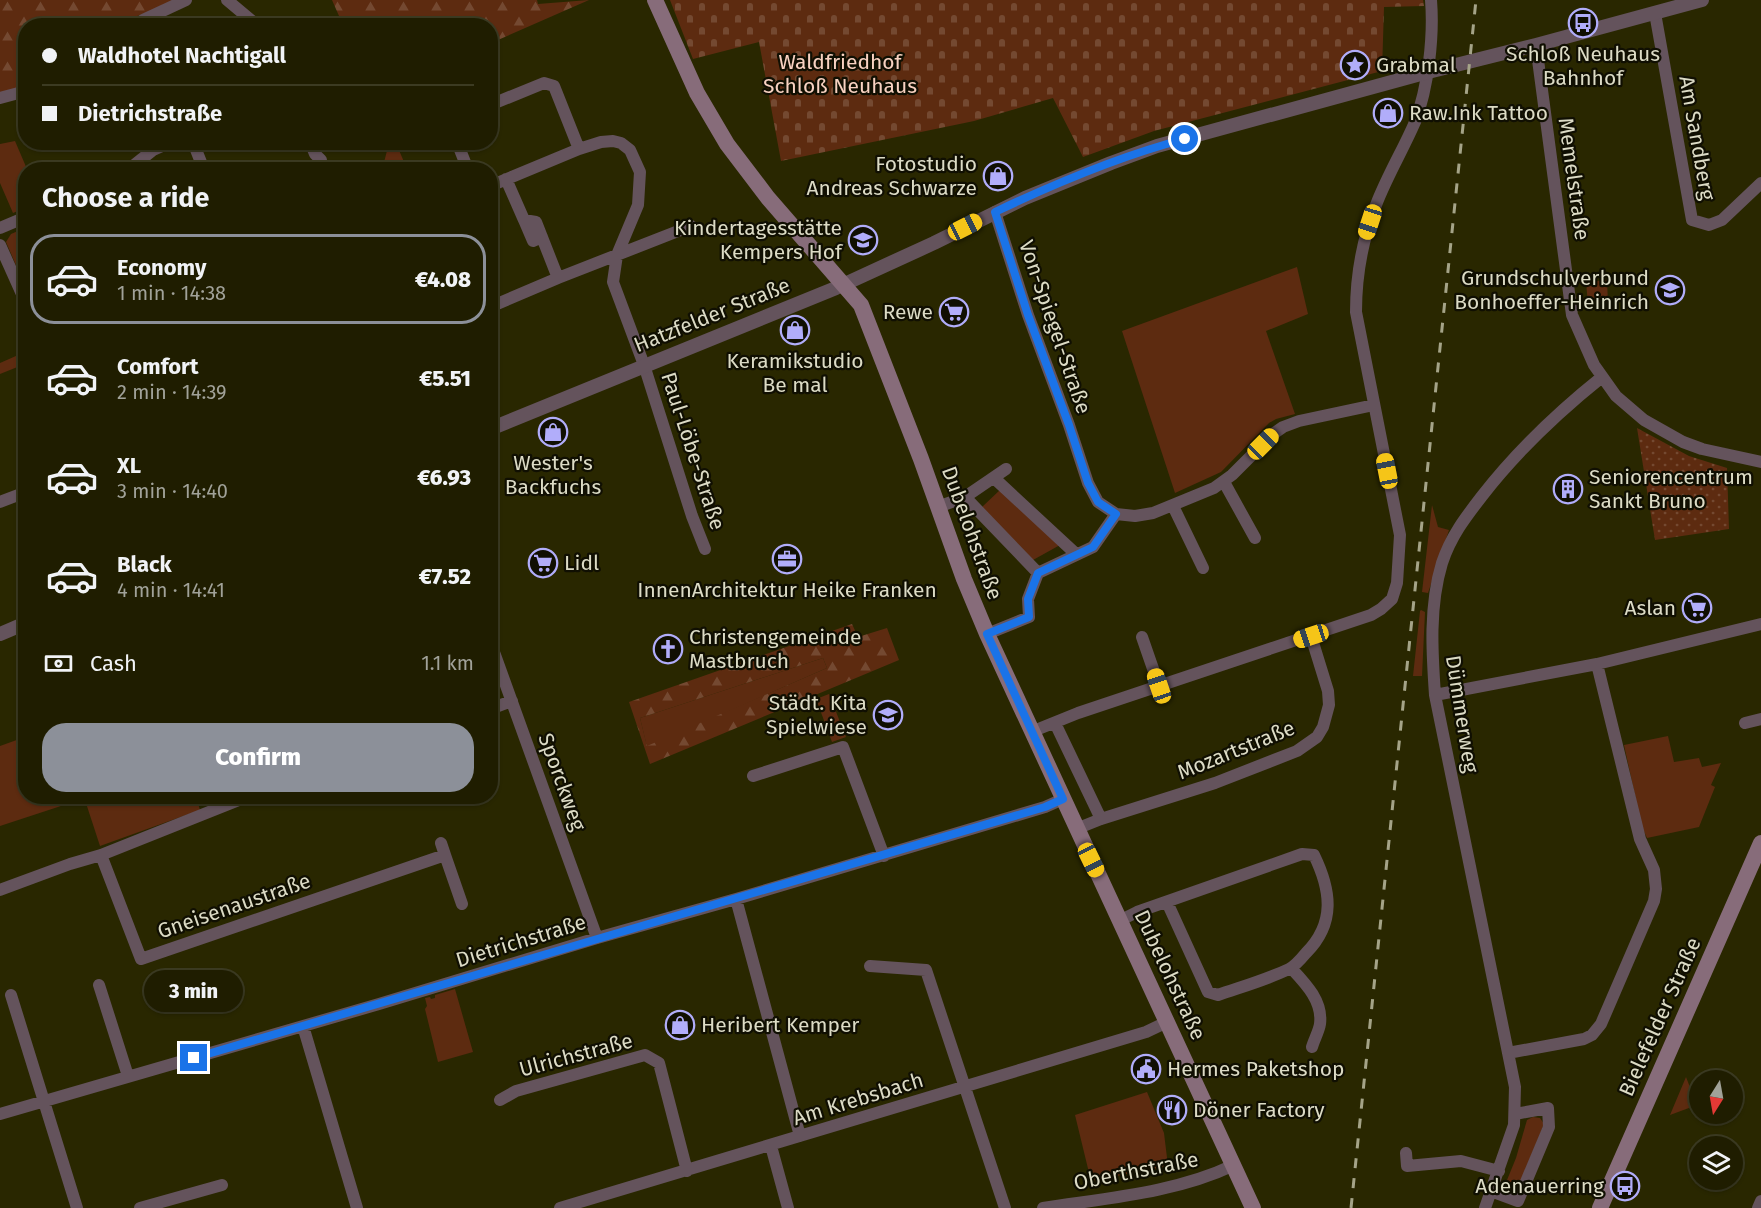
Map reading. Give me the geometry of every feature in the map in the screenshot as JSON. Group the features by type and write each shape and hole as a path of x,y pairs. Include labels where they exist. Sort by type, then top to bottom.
{"main road":[{"name":"Dubelohstraße","path":"655,0 682,63 717,130 768,198 861,305 866,314 987,634 1253,1208"},
{"name":"Bielefelder Straße","path":"1600,1208 1761,843"}],"street":[{"path":"147,18 186,0"},
{"path":"226,0 248,18"},
{"path":"1031,732 1159,686 1371,615 1392,599 1397,583 1400,535 1356,312 1356,297 1365,238 1376,205 1416,120 1428,72 1431,0"},
{"name":"Hatzfelder Straße","path":"498,426 842,285 1057,184 1157,146 1702,0"},
{"name":"Am Sandberg","path":"1655,13 1692,220 1709,225 1722,220 1761,183"},
{"name":"Memelstraße","path":"1536,45 1572,315 1584,345 1616,396 1644,420 1683,442 1726,455 1761,462"},
{"path":"498,102 544,83 554,86 579,149"},
{"path":"0,98 18,93"},
{"name":"Paul-Löbe-Straße","path":"498,182 601,142 621,143 630,150 640,172 638,205 617,255 613,282 644,365 692,516 705,549"},
{"path":"138,162 153,150"},
{"path":"313,150 321,160"},
{"path":"506,179 524,220 536,222 558,278"},
{"name":"Von-Spiegel-Straße","path":"995,212 1028,315 1088,483 1098,502 1116,514"},
{"path":"0,228 18,220"},
{"path":"498,304 691,226"},
{"path":"0,245 18,285"},
{"name":"Dümmerweg","path":"1485,1208 1514,1125 1515,1087 1435,695 1432,632 1442,564 1454,532 1518,452 1564,408 1602,377"},
{"path":"987,634 1029,617 1028,599 1038,573 1093,547 1116,514 1135,516 1153,513 1215,488 1283,427 1299,421 1374,405"},
{"path":"938,507 965,497 1006,469"},
{"path":"994,478 1076,554"},
{"path":"1224,482 1255,538"},
{"path":"0,502 18,495"},
{"path":"965,497 1038,573"},
{"path":"1173,506 1203,568"},
{"path":"1435,695 1597,664 1761,624"},
{"path":"0,634 18,626"},
{"name":"Mozartstraße","path":"1076,829 1215,783 1297,751 1317,737 1323,727 1329,705 1328,691 1311,636"},
{"path":"1142,638 1159,686"},
{"name":"Sporckweg","path":"498,663 597,938"},
{"path":"1508,1053 1584,1039 1592,1035 1601,1024 1654,901 1656,889 1654,870 1640,839 1597,664"},
{"path":"498,706 512,701"},
{"path":"1745,723 1761,719"},
{"path":"1055,723 1101,819"},
{"path":"753,776 843,747 884,856"},
{"name":"Dietrichstraße","path":"0,1114 884,856 1045,807 1063,799"},
{"path":"0,890 101,855 229,804"},
{"name":"Gneisenaustraße","path":"101,855 141,959 443,849 462,904"},
{"path":"1119,921 1167,902 1302,854 1314,855 1322,871 1329,898 1327,920 1311,948 1291,968 1218,995 1208,992 1167,902"},
{"path":"736,899 800,1136"},
{"path":"870,966 926,970 1005,1208"},
{"path":"1291,968 1308,987 1318,1008 1320,1023 1312,1047"},
{"path":"99,985 128,1076"},
{"path":"11,995 77,1208"},
{"name":"Am Krebsbach","path":"560,1208 1146,1032 1167,1022"},
{"path":"303,1026 357,1208"},
{"name":"Ulrichstraße","path":"500,1100 516,1091 645,1054 659,1063 687,1171"},
{"path":"1491,1191 1518,1201 1549,1127 1548,1108 1515,1114"},
{"path":"771,1146 788,1208"},
{"path":"1406,1153 1407,1166 1461,1161 1499,1171"},
{"name":"Oberthstraße","path":"1043,1208 1159,1190 1216,1174 1234,1165"},
{"path":"140,1208 222,1185"},
{"path":"1758,1208 1761,1201"}],"green space":[{"path":"0,0 182,0 132,18 18,18 18,90 0,94"},
{"path":"332,0 537,0 538,4 589,0 498,40 498,18 340,18"},
{"name":"Waldfriedhof Schloß Neuhaus","path":"670,0 1423,0 1424,6 1384,7 1382,71 1154,131 1083,157 1053,98 974,121 781,161 759,42 693,59"},
{"path":"15,141 24,162 18,162 18,211 13,213 0,183 0,144"},
{"path":"387,150 399,150 404,162 384,162"},
{"path":"18,231 18,270 6,242 11,234"},
{"path":"1297,267 1308,314 1266,331 1295,414 1269,423 1221,472 1175,493 1122,331"},
{"path":"1607,280 1608,303 1588,304 1586,282"},
{"path":"18,355 18,367 0,374 0,363"},
{"path":"1637,428 1689,456 1727,468 1729,529 1655,540"},
{"path":"1001,489 1060,545 1033,560 982,507"},
{"path":"1432,505 1438,527 1449,530 1428,593 1422,592"},
{"path":"1420,611 1425,612 1422,676 1413,676"},
{"path":"852,624 858,637 887,628 899,660 650,764 629,702","holes":["823,658 827,668 647,746 640,718"]},
{"path":"823,658 827,668 647,747 640,718"},
{"path":"829,694 846,737 832,742 816,699"},
{"path":"1668,736 1674,762 1699,758 1702,767 1721,763 1711,785 1715,787 1699,827 1647,838 1642,827 1624,745"},
{"path":"18,740 18,804 60,804 61,806 0,826 0,746"},
{"path":"86,804 198,804 200,810 100,846"},
{"path":"455,989 473,1052 438,1062 425,1009 427,1006 425,998 435,998 435,995"},
{"path":"1686,1077 1689,1085 1689,1108 1670,1115"},
{"path":"1147,1092 1164,1133 1168,1166 1091,1181 1075,1115"},
{"path":"1533,1117 1540,1118 1544,1124 1517,1190 1513,1193 1507,1191 1505,1185 1527,1120"}],"railway":[{"path":"1351,1208 1476,0"}],"place":[{"name":"Schloß Neuhaus Bahnhof","path":"1583,23"},
{"name":"Grabmal","path":"1355,65"},
{"name":"Raw.Ink Tattoo","path":"1388,113"},
{"name":"Fotostudio Andreas Schwarze","path":"998,176"},
{"name":"Kindertagesstätte Kempers Hof","path":"863,240"},
{"name":"Grundschulverbund Bonhoeffer-Heinrich","path":"1670,290"},
{"name":"Rewe","path":"954,312"},
{"name":"Keramikstudio Be mal","path":"795,330"},
{"name":"Wester's Backfuchs","path":"553,432"},
{"name":"Seniorencentrum Sankt Bruno","path":"1568,489"},
{"name":"InnenArchitektur Heike Franken","path":"787,559"},
{"name":"Lidl","path":"543,563"},
{"name":"Aslan","path":"1697,608"},
{"name":"Christengemeinde Mastbruch","path":"668,649"},
{"name":"Städt. Kita Spielwiese","path":"888,715"},
{"name":"Heribert Kemper","path":"680,1025"},
{"name":"Hermes Paketshop","path":"1146,1069"},
{"name":"Döner Factory","path":"1172,1110"},
{"name":"Adenauerring","path":"1625,1186"}],"route":[{"path":"194,1058 597,938 844,868 1045,807 1063,799 987,634 1029,617 1028,599 1038,573 1093,547 1116,514 1098,502 1088,483 1028,315 995,212 1111,163 1157,146 1185,139"}]}
